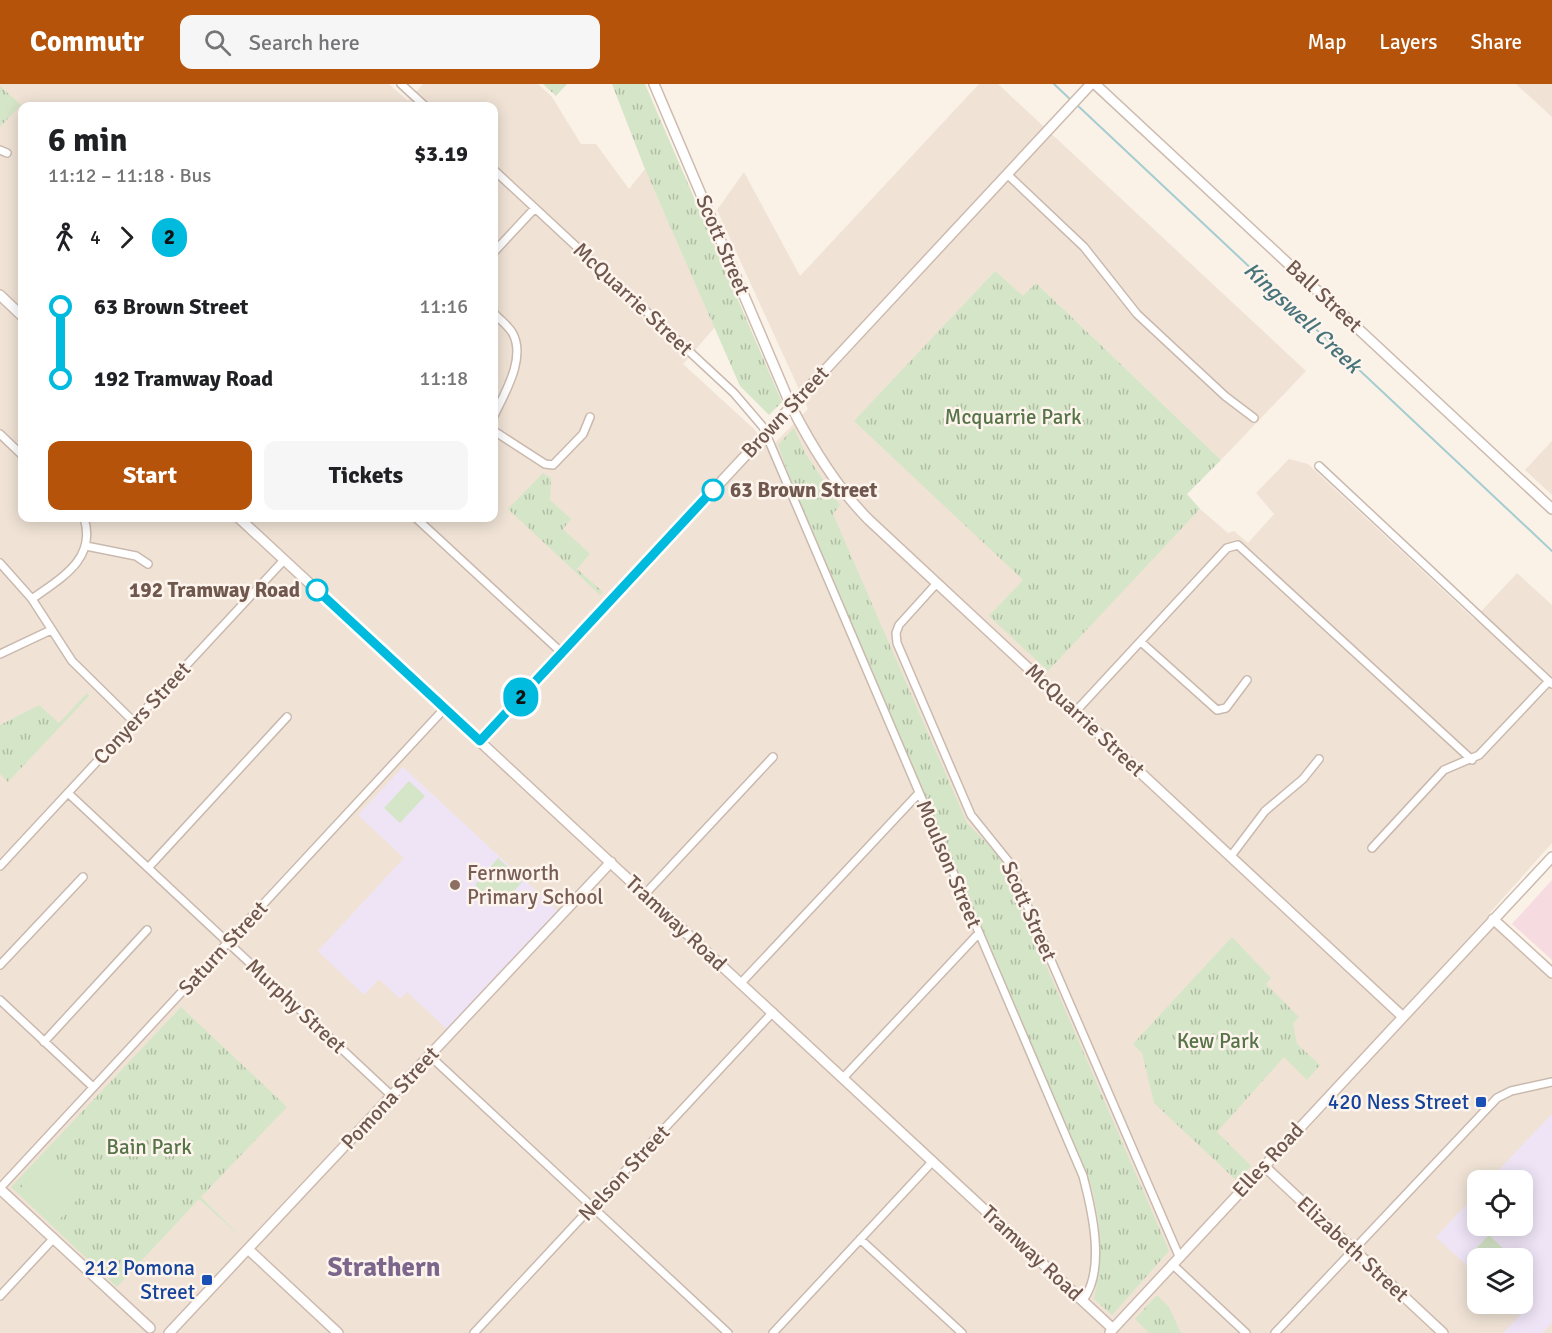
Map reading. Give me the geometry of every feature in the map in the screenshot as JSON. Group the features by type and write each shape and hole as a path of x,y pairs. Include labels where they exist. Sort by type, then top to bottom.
{"street":[{"path":"400,84 420,102"},
{"name":"Scott Street","path":"654,84 791,406"},
{"name":"Brown Street","path":"480,741 1093,84"},
{"name":"Ball Street","path":"1093,84 1552,509"},
{"name":"McQuarrie Street","path":"498,174 744,403 766,434"},
{"path":"1008,175 1084,248 1137,314 1225,396 1254,418"},
{"path":"498,248 535,208"},
{"path":"0,296 18,312"},
{"path":"498,317 514,335 517,354 510,380 498,407"},
{"name":"McQuarrie Street","path":"791,406 811,443 847,496 937,583 1402,1016"},
{"path":"498,434 545,464 554,465 583,434 590,417"},
{"path":"0,434 18,451"},
{"name":"Moulson Street","path":"766,434 1083,1176 1091,1207 1095,1241 1093,1276 1083,1300"},
{"path":"1319,466 1550,682 1472,760 1454,764 1444,770 1372,848"},
{"path":"32,599 76,566 86,546 85,522"},
{"name":"Tramway Road","path":"243,522 1083,1300 1110,1331"},
{"path":"421,522 562,653"},
{"path":"1076,711 1232,544 1243,548 1472,760"},
{"path":"86,546 136,556 148,564"},
{"name":"Conyers Street","path":"0,866 285,560"},
{"path":"0,563 32,599 72,661 134,722"},
{"name":"Scott Street","path":"937,583 899,625 896,633 897,643 971,815 1008,861 1179,1256"},
{"path":"0,654 51,630"},
{"path":"1141,642 1217,710 1226,708 1236,698 1247,680"},
{"name":"Saturn Street","path":"0,1188 445,708"},
{"path":"148,868 287,717"},
{"path":"645,894 772,757"},
{"path":"1231,856 1264,811 1303,778 1319,759"},
{"name":"Murphy Street","path":"68,793 393,1096"},
{"path":"741,983 919,793"},
{"name":"Elles Road","path":"1110,1331 1552,857"},
{"name":"Pomona Street","path":"169,1333 610,862"},
{"path":"0,965 82,877"},
{"path":"1493,919 1552,973"},
{"path":"44,1042 147,930"},
{"path":"843,1078 979,933"},
{"path":"0,1000 93,1087"},
{"name":"Nelson Street","path":"474,1333 773,1012"},
{"path":"430,1056 728,1333"},
{"path":"1275,1333 1497,1098 1511,1091 1552,1082"},
{"path":"773,1333 933,1161"},
{"name":"Elizabeth Street","path":"1263,1165 1443,1333"},
{"path":"0,1188 152,1330"},
{"path":"0,1296 54,1238"},
{"path":"860,1239 962,1333"},
{"path":"249,1250 338,1333"},
{"path":"1172,1264 1246,1333"}],"shaded area":[{"path":"0,84 389,84 408,101 423,84 538,84 552,97 581,144 596,144 629,189 645,169 715,327 683,364 754,429 769,449 808,409 717,210 744,172 800,276 979,84 998,84 1306,371 1221,460 1036,283 1023,297 995,271 855,421 1024,580 990,616 1047,670 1200,509 1228,533 1234,531 1248,543 1274,514 1256,493 1289,459 1308,464 1474,619 1517,573 1552,605 1552,843 1487,916 1552,977 1552,1333 0,1333"},
{"path":"1516,84 1552,84 1552,117"},
{"path":"1552,441 1552,495 1525,470"},
{"name":"Fernworth Primary School","path":"403,767 559,912 449,1031 407,992 400,999 379,979 364,995 318,951 404,858 358,815"},
{"path":"1552,880 1552,960 1512,924"},
{"path":"1552,1114 1552,1323 1542,1333 1503,1333 1519,1314 1533,1314 1533,1248 1467,1248 1467,1266 1436,1237 1467,1204 1467,1236 1533,1236 1533,1170 1499,1170"}],"green space":[{"path":"543,84 567,84 556,96"},
{"path":"612,84 645,84 782,402 769,415 740,386 645,169"},
{"path":"0,86 18,102 18,108 0,127"},
{"name":"Mcquarrie Park","path":"995,271 1023,296 1036,283 1221,460 1187,494 1200,509 1048,671 989,616 1023,580 854,421"},
{"path":"794,428 805,453 840,505 833,514 967,823 998,854 1169,1251 1112,1315 1094,1299 1100,1239 1097,1210 1089,1179 798,500 778,445"},
{"path":"543,473 551,478 550,500 571,519 563,529 590,554 577,569 603,592 600,595 508,509"},
{"path":"87,693 89,696 8,782 0,774 0,725 39,705 59,723"},
{"path":"409,781 425,796 400,823 384,808"},
{"path":"498,858 523,881 500,907 475,885"},
{"name":"Kew Park","path":"1232,937 1271,978 1266,984 1299,1017 1293,1024 1297,1044 1320,1065 1307,1080 1284,1057 1217,1132 1251,1166 1237,1181 1154,1103 1142,1053 1133,1044"},
{"name":"Bain Park","path":"181,1007 287,1107 201,1197 243,1239 199,1199 117,1287 11,1187"},
{"path":"48,1159 84,1192 57,1222 20,1189"},
{"path":"1490,1236 1503,1248 1477,1248"},
{"path":"1157,1295 1169,1307 1181,1333 1149,1333 1135,1319"}],"waterway":[{"name":"Kingswell Creek","path":"1054,84 1072,101"},
{"name":"Kingswell Creek","path":"1076,104 1552,551"}],"bus line":[{"name":"2","path":"317,590 480,741 713,490"}],"place":[{"name":"63 Brown Street","path":"713,490"},
{"name":"192 Tramway Road","path":"317,590"},
{"name":"Fernworth Primary School","path":"455,885"},
{"name":"420 Ness Street","path":"1481,1102"},
{"name":"212 Pomona Street","path":"207,1280"}],"district":[{"name":"Strathern","path":"384,1267"}]}
